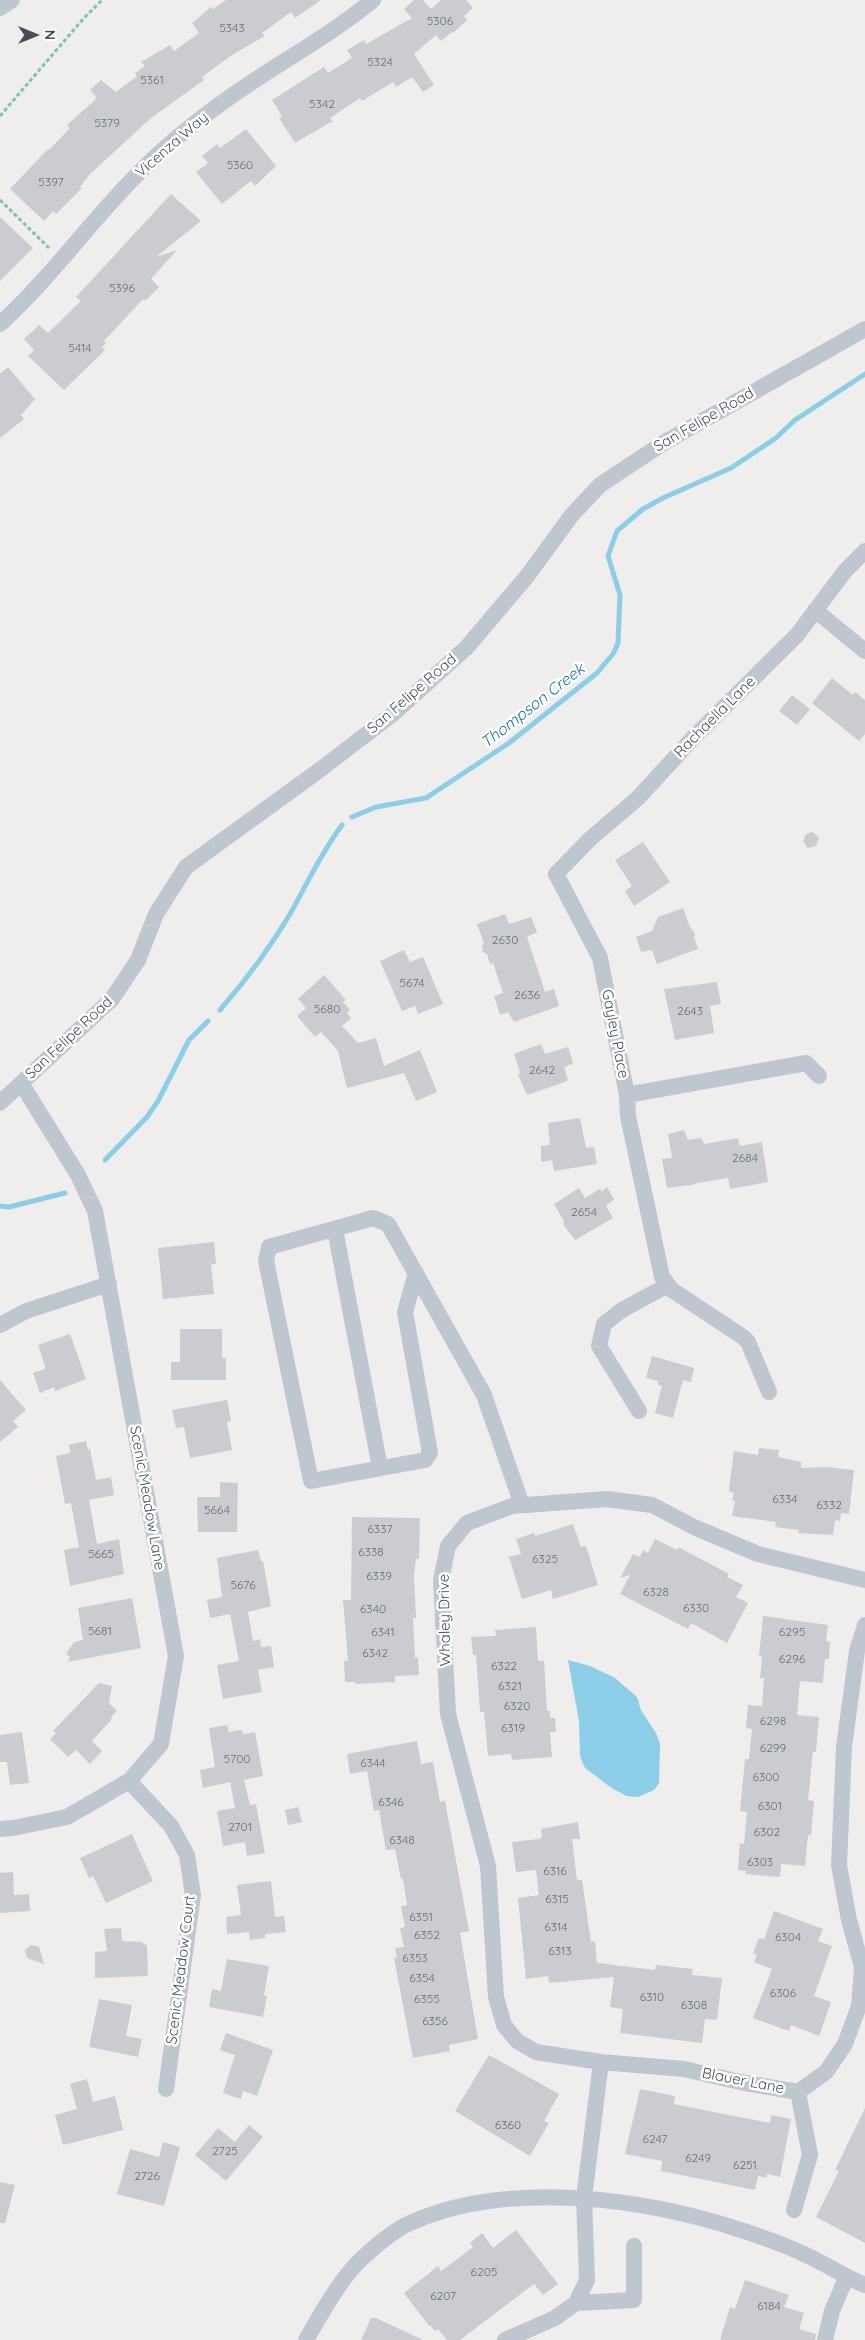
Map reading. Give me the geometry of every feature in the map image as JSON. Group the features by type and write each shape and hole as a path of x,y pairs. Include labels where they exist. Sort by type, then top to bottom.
{"street":[{"path":"0,8 12,0"},
{"name":"Vicenza Way","path":"0,324 40,284 126,186 163,150 218,105 312,45 373,0"},
{"name":"San Felipe Road","path":"0,1103 112,999 138,960 156,914 186,867 394,712 467,647 528,575 571,516 600,484 665,442 865,329"},
{"name":"Rachaella Lane","path":"556,874 590,839 638,798 693,738 797,635 845,571 865,550"},
{"path":"815,610 865,651"},
{"name":"Gayley Place","path":"556,874 600,958 627,1095 806,1063 819,1076"},
{"name":"Scenic Meadow Lane","path":"0,1829 67,1817 129,1781 161,1744 176,1656 95,1211 78,1175 21,1083"},
{"path":"627,1095 628,1116 662,1277 685,1300 744,1337 748,1342 769,1392"},
{"path":"416,1273 405,1312 430,1453 425,1460 311,1481 266,1261 269,1247 373,1218 388,1224 416,1273 484,1395 522,1505"},
{"path":"335,1229 380,1468"},
{"path":"0,1325 26,1311 109,1284"},
{"path":"639,1410 599,1346 604,1324 622,1310 668,1285"},
{"name":"Whaley Drive","path":"600,2062 536,2052 518,2042 504,2024 496,1997 488,1866 448,1714 441,1580 448,1546 467,1523 512,1506 607,1499 652,1505 696,1528 758,1554 865,1580"},
{"name":"Blauer Lane","path":"600,2062 684,2069 740,2082 798,2092 826,2072 845,2044 859,2006 862,1968 849,1920 839,1865 844,1747 857,1651 865,1625"},
{"name":"Scenic Meadow Court","path":"129,1781 171,1826 187,1855 192,1895 166,2089"},
{"path":"505,2340 555,2318 576,2303 587,2280 584,2198 600,2062"},
{"path":"794,2210 810,2156 798,2092"},
{"path":"306,2340 331,2297 365,2255 409,2224 458,2206 508,2198 584,2198 668,2211 744,2231 808,2255 846,2278 865,2286"},
{"path":"576,2303 634,2300 634,2246"},
{"path":"825,2340 832,2311 846,2278"}],"path":[{"path":"0,116 83,19 102,0"},
{"path":"0,200 49,248"}],"water":[{"path":"568,1660 590,1666 615,1678 637,1697 641,1710 656,1733 660,1744 659,1783 654,1790 638,1797 627,1796 613,1789 585,1768 580,1756 579,1721"}],"building":[{"path":"226,0 321,0 295,18 291,12 262,33 265,36 232,55 202,77 204,80 151,118 89,175 80,187 82,188 56,214 53,211 44,221 10,189 70,128 67,125 95,100 96,97 90,90 101,80 116,92 137,76 135,73 145,66 141,62 170,45 174,51 199,33 192,23 211,7 213,9"},
{"path":"414,0 423,0 431,9 441,0 466,0 473,8 464,16 467,20 453,33 441,41 436,35 414,54 434,85 423,92 412,77 396,87 393,82 362,101 360,98 330,118 333,121 295,143 279,118 282,116 272,100 324,67 328,73 352,58 347,50 364,40 366,44 412,18 404,9"},
{"path":"246,129 276,166 255,186 251,181 222,204 196,172 208,163 202,156 217,144 220,148"},
{"path":"171,194 201,221 156,257 177,250 151,279 159,287 145,301 143,299 104,341 106,343 102,347 105,350 64,390 28,356 34,350 24,339 39,325 48,333 81,301 76,297"},
{"path":"0,217 33,248 0,281"},
{"path":"8,367 35,399 21,415 24,419 0,438 0,374"},
{"path":"832,678 853,695 855,692 865,700 865,734 859,741 812,703"},
{"path":"792,695 810,709 797,725 779,711"},
{"path":"813,832 819,838 816,846 808,848 803,841 806,834"},
{"path":"643,842 670,882 634,906 625,891 632,886 615,860"},
{"path":"683,908 690,927 695,934 694,937 698,949 657,964 652,950 641,952 636,937 652,931 658,917"},
{"path":"505,914 509,924 531,917 537,932 527,937 545,992 554,989 559,1006 514,1022 508,1012 500,1015 494,996 503,993 493,963 490,964 487,954 483,952 482,946 484,943 477,924"},
{"path":"404,950 410,962 423,957 443,1004 418,1014 415,1006 402,1011 380,961"},
{"path":"324,975 346,1000 343,1002 350,1010 347,1013 351,1018 342,1026 358,1043 376,1038 384,1066 420,1050 437,1092 416,1101 404,1073 347,1088 338,1051 321,1032 315,1037 297,1016 306,1008 298,999"},
{"path":"717,982 721,1004 710,1006 714,1033 675,1040 664,989"},
{"path":"541,1044 545,1054 568,1047 573,1062 564,1067 568,1080 527,1095 518,1075 520,1072 514,1054"},
{"path":"580,1118 586,1148 594,1147 597,1164 554,1171 552,1160 541,1162 541,1146 550,1145 548,1123"},
{"path":"684,1130 688,1140 701,1138 704,1144 738,1138 740,1146 762,1142 768,1182 730,1189 728,1178 690,1186 667,1188 662,1159 672,1158 668,1134"},
{"path":"607,1187 614,1199 606,1206 613,1218 575,1240 563,1224 564,1221 554,1204 579,1188 585,1198 601,1188 601,1192"},
{"path":"214,1242 216,1264 211,1264 214,1294 163,1299 158,1248"},
{"path":"180,1329 222,1329 222,1358 226,1358 226,1380 171,1380 171,1362 180,1362"},
{"path":"70,1334 86,1379 55,1391 54,1387 40,1393 33,1373 45,1369 38,1345"},
{"path":"652,1356 694,1368 691,1382 683,1380 673,1418 655,1413 662,1386 658,1385 658,1381 646,1378"},
{"path":"0,1380 26,1410 13,1421 18,1427 0,1442"},
{"path":"227,1400 231,1421 227,1422 232,1450 190,1458 184,1427 176,1428 172,1410"},
{"path":"86,1441 88,1450 90,1449 96,1480 111,1477 114,1495 89,1500 97,1544 119,1539 124,1574 70,1586 64,1550 79,1547 71,1503 65,1504 56,1456 70,1453 69,1445"},
{"path":"759,1448 779,1450 778,1457 801,1462 801,1468 826,1467 854,1470 849,1514 841,1513 840,1521 835,1520 833,1535 798,1533 799,1530 775,1527 776,1522 732,1516 735,1501 732,1500 734,1493 730,1492 729,1489 734,1451 758,1455"},
{"path":"220,1482 238,1483 237,1532 198,1532 197,1497 220,1497"},
{"path":"352,1517 420,1518 419,1559 416,1559 414,1576 416,1618 413,1618 415,1658 418,1657 419,1675 395,1676 395,1682 355,1684 355,1682 345,1682 344,1661 348,1661 343,1600 351,1600"},
{"path":"573,1524 581,1547 586,1546 598,1585 553,1599 551,1590 522,1599 509,1557 521,1554 516,1539 534,1533 535,1536"},
{"path":"655,1539 677,1550 678,1547 729,1574 727,1577 743,1585 736,1597 748,1603 727,1643 691,1623 688,1629 620,1594 630,1575 620,1578 633,1554 640,1557 643,1550 648,1553"},
{"path":"258,1550 261,1561 263,1561 271,1606 248,1612 253,1641 260,1639 261,1647 271,1646 274,1667 258,1670 262,1692 223,1699 217,1665 239,1661 230,1614 210,1618 207,1600 222,1597 217,1558"},
{"path":"132,1598 141,1648 68,1662 70,1657 66,1654 74,1642 83,1640 78,1608"},
{"path":"763,1616 828,1625 826,1641 830,1642 829,1659 825,1659 823,1683 800,1681 797,1715 819,1717 816,1752 813,1751 808,1800 814,1801 811,1835 808,1835 805,1866 781,1864 780,1877 745,1874 746,1871 738,1870 740,1843 744,1844 747,1812 740,1811 745,1759 749,1759 752,1729 746,1728 748,1705 762,1706 764,1678 760,1678 762,1656 759,1656"},
{"path":"536,1627 538,1661 544,1661 547,1711 550,1711 550,1718 555,1718 556,1732 550,1732 552,1757 512,1760 511,1754 488,1756 484,1712 480,1712 476,1655 473,1655 471,1637 496,1636 495,1630"},
{"path":"99,1683 112,1686 109,1703 117,1711 92,1741 102,1751 90,1764 76,1750 68,1757 50,1739 56,1733 53,1731"},
{"path":"227,1725 229,1732 242,1730 243,1734 255,1732 263,1776 244,1780 250,1805 256,1804 265,1853 247,1856 245,1842 223,1846 217,1811 235,1808 230,1782 203,1788 200,1770 215,1767 209,1728"},
{"path":"22,1732 29,1783 10,1785 7,1762 0,1762 0,1735"},
{"path":"417,1741 421,1764 433,1762 440,1802 445,1801 469,1931 460,1933 478,2039 449,2045 450,2051 413,2058 394,1958 397,1958 395,1948 404,1947 400,1928 405,1927 401,1906 407,1905 403,1879 401,1879 395,1849 386,1850 379,1810 374,1811 367,1771 350,1774 347,1754"},
{"path":"298,1807 302,1822 288,1825 285,1810"},
{"path":"578,1822 580,1839 572,1839 577,1880 582,1880 591,1942 595,1941 597,1963 655,1970 656,1965 693,1969 692,1975 722,1978 717,2020 705,2019 702,2043 620,2033 623,2009 610,2007 614,1977 549,1983 548,1976 526,1979 518,1898 539,1895 536,1870 516,1872 512,1842 539,1839 542,1837 541,1829"},
{"path":"132,1834 153,1881 106,1903 93,1876 89,1878 80,1858"},
{"path":"13,1872 14,1895 29,1894 30,1911 0,1913 0,1873"},
{"path":"271,1881 275,1917 284,1916 286,1932 265,1934 265,1938 250,1940 249,1932 227,1934 226,1917 241,1915 237,1885"},
{"path":"774,1911 823,1929 818,1941 832,1946 814,1996 831,2002 819,2036 791,2025 789,2031 753,2018 772,1969 754,1962 757,1955 753,1953 759,1938 764,1939"},
{"path":"121,1928 122,1941 143,1942 143,1944 147,1945 148,1976 95,1978 95,1952 107,1951 104,1929"},
{"path":"31,1945 39,1947 44,1964 27,1958 25,1950"},
{"path":"227,1959 269,1966 264,1995 267,1996 263,2017 209,2007 212,1989 221,1991"},
{"path":"99,1999 132,2005 126,2036 142,2039 138,2057 89,2047"},
{"path":"226,2033 273,2050 257,2096 243,2091 241,2099 223,2093 235,2055 220,2050"},
{"path":"489,2055 559,2094 544,2121 549,2123 530,2156 455,2111"},
{"path":"87,2079 93,2102 115,2096 123,2130 63,2145 55,2115 77,2109 70,2084"},
{"path":"640,2089 675,2096 674,2104 729,2115 770,2123 771,2115 791,2119 780,2177 767,2174 766,2178 758,2176 755,2190 661,2171 662,2161 625,2154"},
{"path":"865,2108 865,2243 816,2217 839,2171 835,2170"},
{"path":"249,2125 263,2137 226,2181 195,2155 218,2128 235,2142"},
{"path":"163,2142 180,2147 164,2206 117,2194 130,2149 159,2157"},
{"path":"0,2182 15,2185 5,2223 0,2223"},
{"path":"516,2230 558,2284 543,2295 534,2284 460,2340 447,2340 438,2329 435,2331 429,2326 404,2293 438,2266 441,2271 473,2247 470,2243 482,2233 493,2248"},
{"path":"745,2280 789,2295 784,2307 804,2313 799,2329 816,2334 815,2340 720,2340 730,2307 735,2309"},
{"path":"371,2318 376,2318 423,2340 361,2340"}],"waterway":[{"name":"Thompson Creek","path":"352,817 376,807 426,798 509,743 597,673 613,654 618,643 620,595 608,556 617,531 643,509 663,498 731,468 776,438 795,420 865,374"},
{"name":"Thompson Creek","path":"220,1010 274,939 342,825"},
{"name":"Thompson Creek","path":"105,1160 147,1117 158,1101 189,1040 208,1021"},
{"name":"Thompson Creek","path":"0,1206 9,1207 65,1193"}]}
